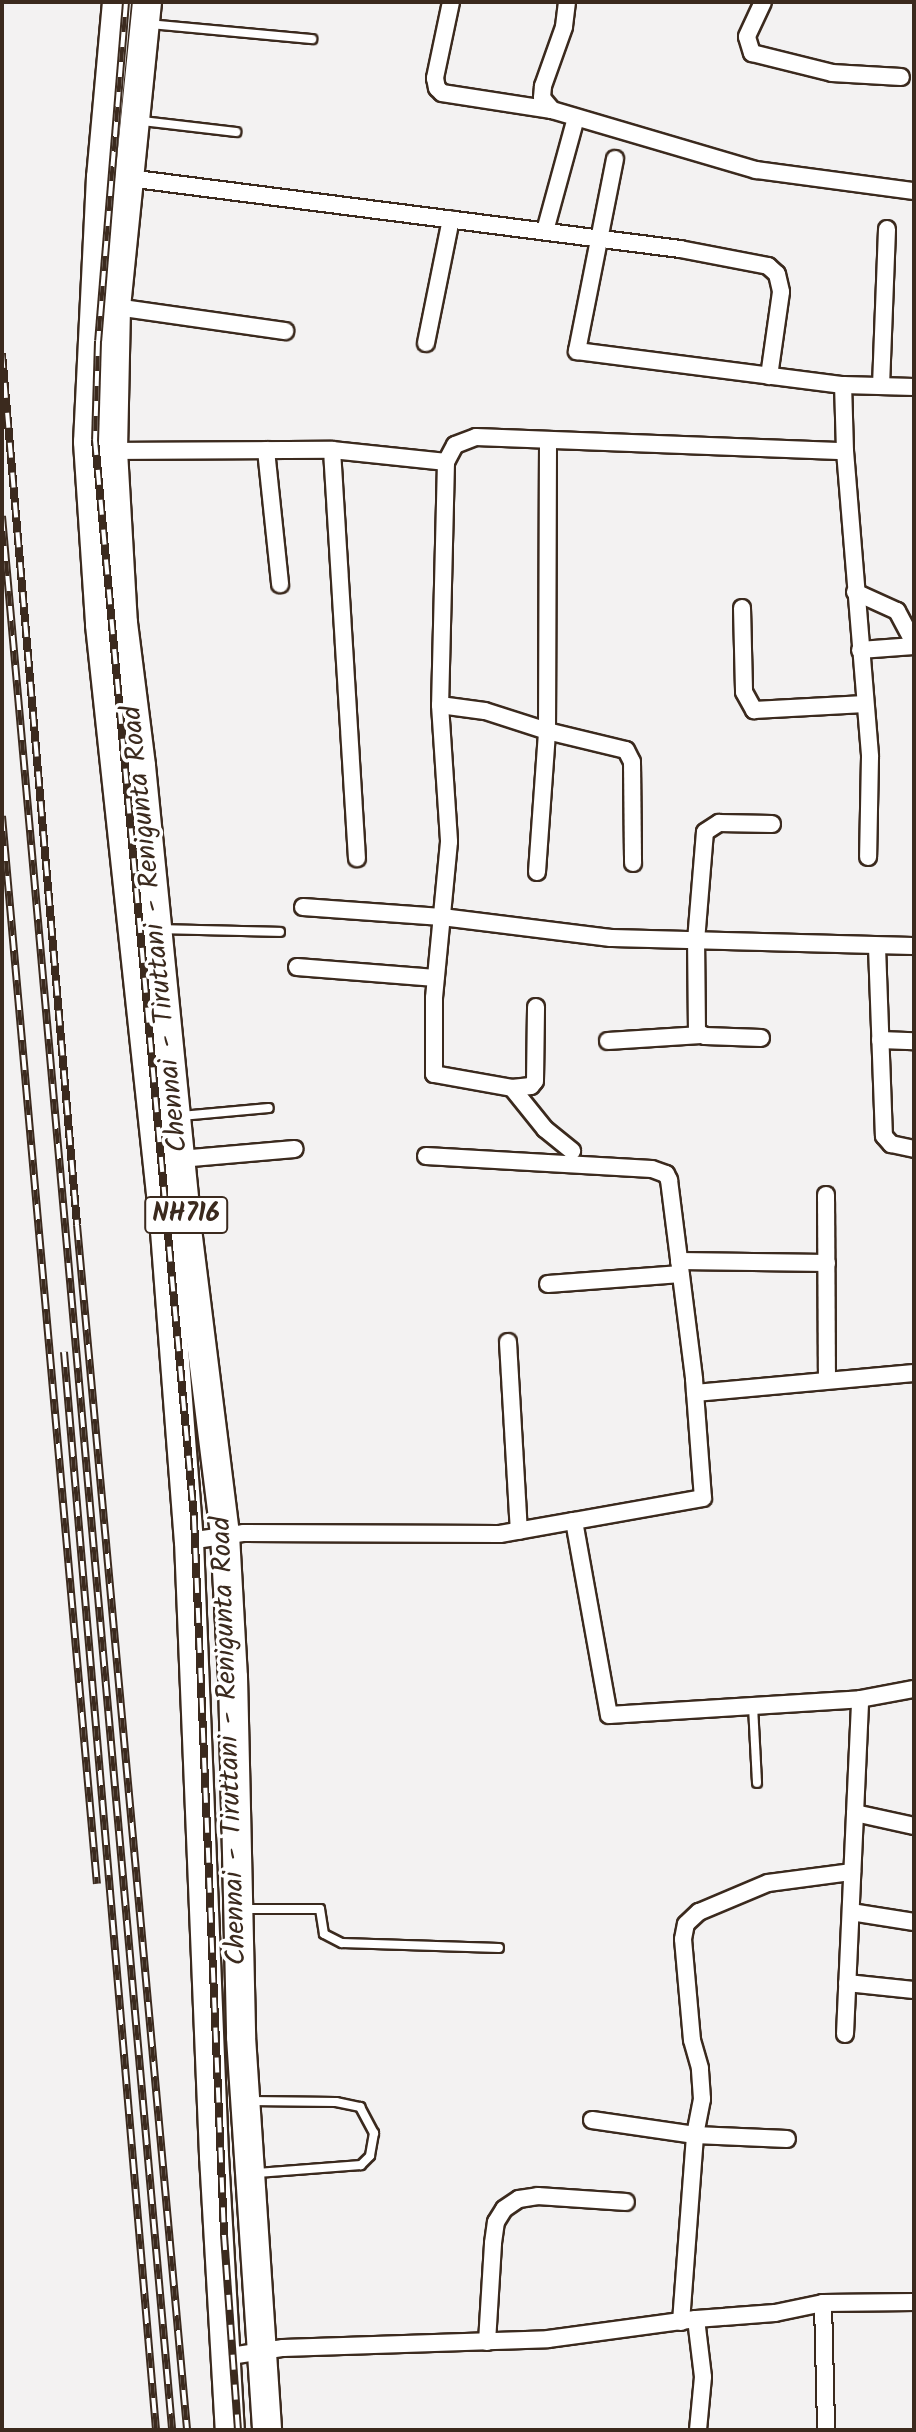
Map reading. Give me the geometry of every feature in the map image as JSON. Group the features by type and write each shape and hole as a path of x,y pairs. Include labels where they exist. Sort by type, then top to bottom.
{"highway":[{"name":"Chennai - Tiruttani - Renigunta Road","path":"117,2 100,191 100,625 118,769 165,1231 189,1541 224,2357 230,2430"},
{"name":"Chennai - Tiruttani - Renigunta Road","path":"146,13 101,451 225,1535 233,1677 245,2101 267,2430"}],"street":[{"path":"451,2 435,78 437,88 442,93 552,110 756,170 914,191"},
{"path":"552,110 542,98 543,86 564,27 567,2"},
{"path":"763,2 747,37 752,53 832,73 901,77"},
{"path":"545,231 576,118"},
{"path":"615,159 577,351 843,385 914,387"},
{"path":"128,178 751,260 773,269 781,282 769,376"},
{"path":"426,343 451,219"},
{"path":"881,386 887,229"},
{"path":"116,307 285,331"},
{"path":"843,385 855,592 870,757 868,857"},
{"path":"536,1007 535,1081 527,1088 434,1074 436,978 449,842 440,705 446,462 455,445 476,437 845,451"},
{"path":"537,872 547,731 548,441"},
{"path":"266,450 280,584"},
{"path":"101,451 332,450 446,462"},
{"path":"332,450 357,858"},
{"path":"855,592 897,611 914,645 860,650"},
{"path":"742,608 744,692 754,710 865,704"},
{"path":"440,705 485,711 547,731 620,747 629,753 632,762 633,863"},
{"path":"701,1035 696,1027 696,941 705,832 719,823 772,824"},
{"path":"303,907 442,917 611,938 914,946"},
{"path":"877,947 884,1136 891,1144 914,1149"},
{"path":"297,967 436,978"},
{"path":"608,1041 701,1035 761,1038"},
{"path":"880,1040 914,1041"},
{"path":"512,1088 545,1129 572,1151"},
{"path":"180,1159 295,1149"},
{"path":"189,1541 225,1535 500,1534 703,1498 695,1393 669,1180 661,1171 426,1156"},
{"path":"826,1195 827,1379"},
{"path":"548,1284 680,1267 827,1263"},
{"path":"508,1342 519,1531"},
{"path":"695,1393 914,1373"},
{"path":"574,1521 609,1715 860,1699 914,1689"},
{"path":"845,2034 860,1699"},
{"path":"855,1813 914,1826"},
{"path":"698,2430 703,2377 689,2320 695,2135 702,2082 692,2040 683,1939 686,1924 699,1912 768,1883 852,1872"},
{"path":"851,1912 914,1922"},
{"path":"847,1983 914,1990"},
{"path":"592,2120 695,2135 787,2139"},
{"path":"487,2342 493,2243 496,2222 504,2209 519,2199 538,2196 626,2202"},
{"path":"224,2357 283,2348 548,2339 689,2320 745,2317 823,2303 914,2302"},
{"path":"823,2303 826,2430"}],"lane":[{"path":"146,13 312,39"},
{"path":"135,120 236,132"},
{"path":"156,928 280,932"},
{"path":"176,1117 269,1108"},
{"path":"753,1705 757,1783"},
{"path":"238,1909 320,1909 324,1934 342,1943 499,1948"},
{"path":"245,2101 336,2102 360,2107 369,2118 375,2145 361,2165 250,2174"}],"railway":[{"path":"126,2 98,341 95,440 194,1518 224,2235 238,2430"},
{"path":"2,353 77,1225 187,2430"},
{"path":"2,516 172,2430"},
{"path":"2,816 97,1884"},
{"path":"64,1352 156,2430"}]}
